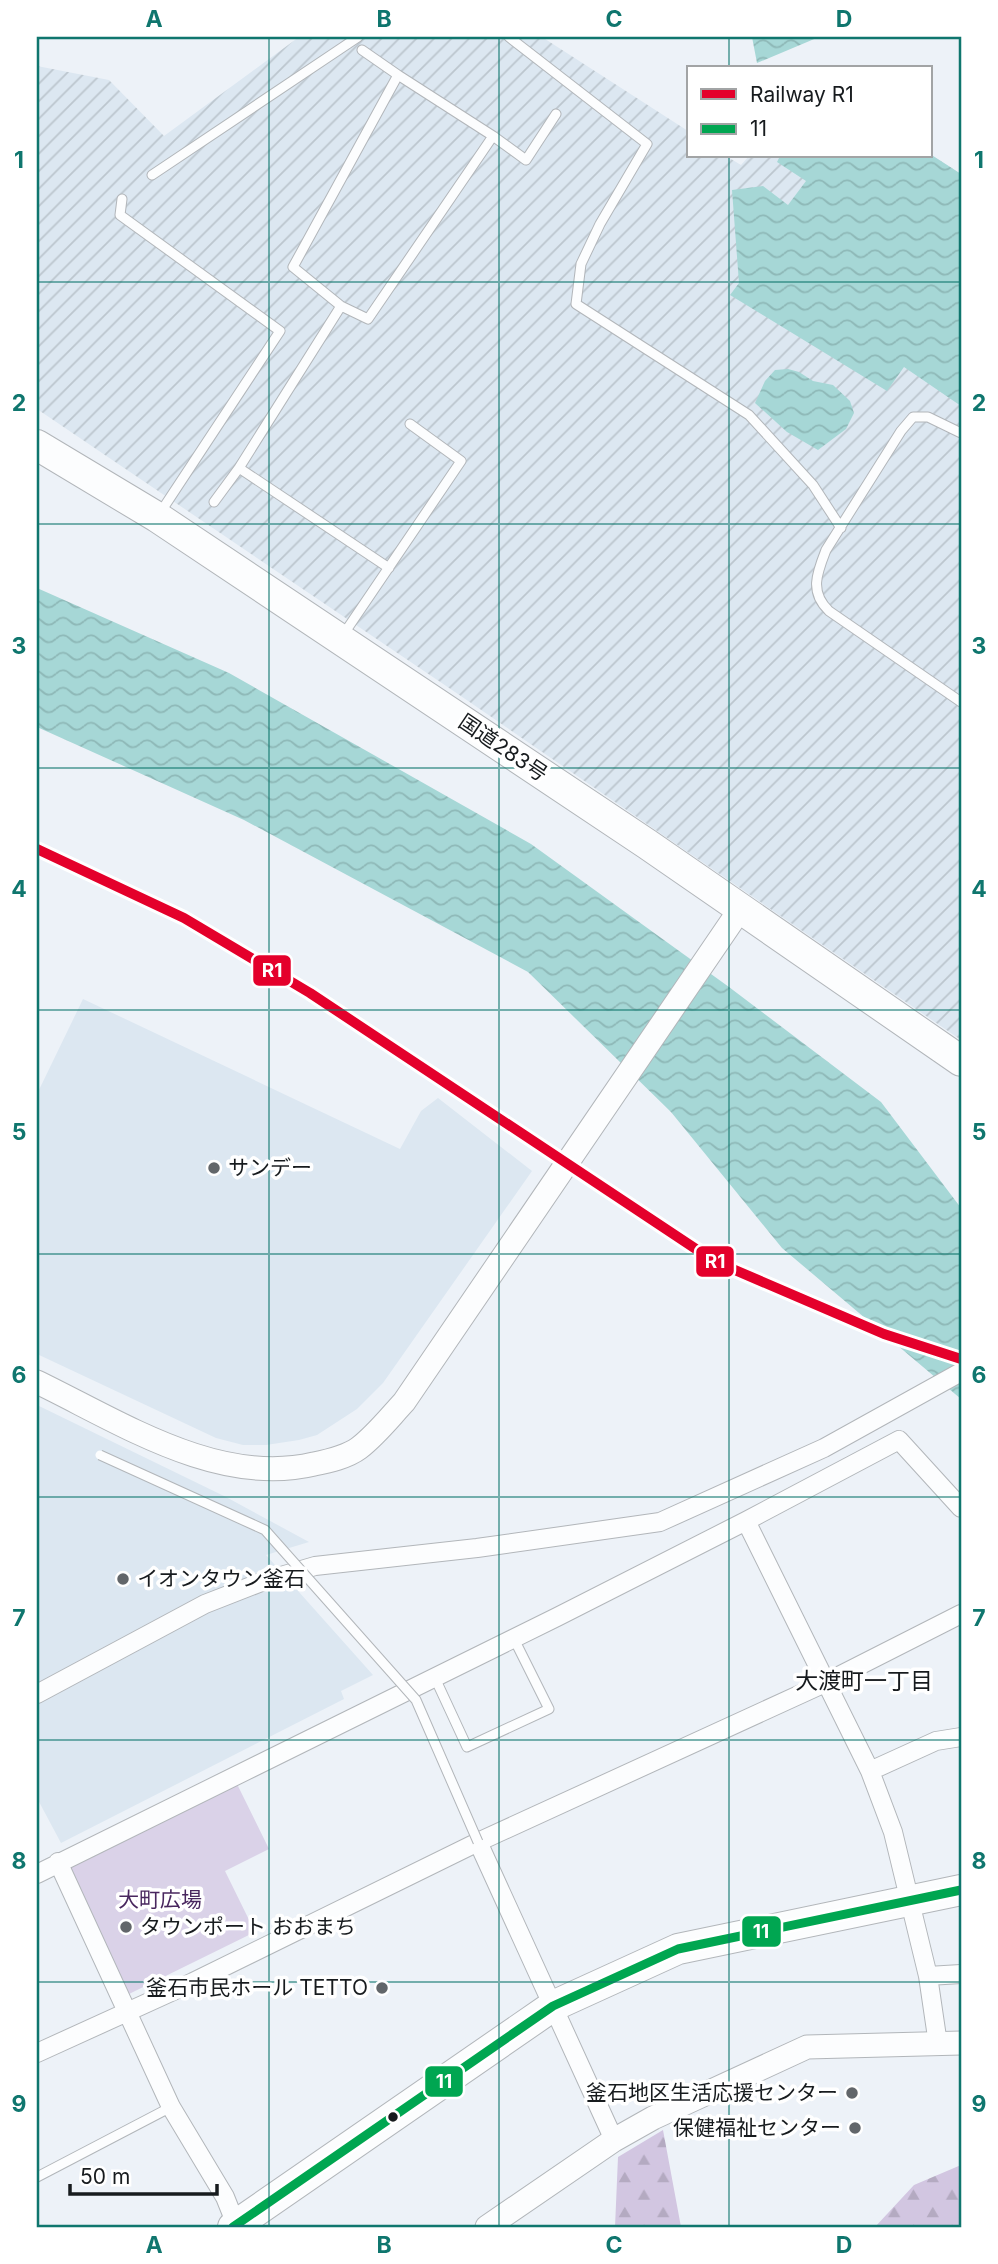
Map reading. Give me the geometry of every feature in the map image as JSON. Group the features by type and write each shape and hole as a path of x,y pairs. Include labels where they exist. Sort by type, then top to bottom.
{"main road":[{"name":"国道283号","path":"37,445 157,517 741,908 961,1061"},
{"path":"235,2226 553,2006 678,1949 961,1889"}],"street":[{"path":"37,1382 170,1446 227,1465 260,1469 297,1468 330,1461 358,1449 404,1402 741,908"},
{"path":"37,1694 205,1604 264,1581 315,1566 477,1548 660,1522 824,1448 961,1372"},
{"path":"37,1874 514,1639 899,1440 961,1508"},
{"path":"487,2227 614,2140 653,2118 807,2046 950,2043 907,1900 893,1832 870,1771 746,1521"},
{"path":"37,2053 127,2013 478,1842 825,1683 961,1614"},
{"path":"870,1771 936,1741 961,1737"},
{"path":"478,1842 614,2140"},
{"path":"58,1862 172,2107 225,2197 235,2226"},
{"path":"928,1976 961,1974"}],"lane":[{"path":"152,174 358,37"},
{"path":"509,37 648,144 600,224 581,264 576,304 749,415 813,485 841,528"},
{"path":"362,50 494,136 526,160 556,114"},
{"path":"398,75 293,267 341,306 368,319 494,136"},
{"path":"122,199 120,215 280,331 157,517"},
{"path":"214,502 239,468 341,306"},
{"path":"961,433 928,417 913,417 901,431 826,550 818,570 816,588 820,603 829,611 961,702"},
{"path":"340,639 461,461 410,424"},
{"path":"239,468 389,568"},
{"path":"100,1455 265,1530 416,1700 478,1842"},
{"path":"435,1678 467,1747 549,1709 514,1639"},
{"path":"37,2178 172,2107"}],"shaded area":[{"path":"299,37 542,37 687,130 687,158 729,158 741,165 747,158 932,158 932,155 961,174 961,1040 37,409 37,66 109,80 164,136"},
{"path":"83,999 400,1149 421,1111 438,1098 532,1171 383,1383 357,1409 317,1435 266,1445 243,1445 216,1438 37,1354 37,1094"},
{"name":"イオンタウン釜石","path":"37,1405 226,1497 309,1542 266,1555 373,1675 341,1691 344,1699 61,1843 37,1798"}],"green space":[{"name":"大町広場","path":"237,1784 269,1849 225,1871 255,1932 129,1994 66,1869"},
{"path":"663,2130 681,2227 615,2227 618,2157"},
{"path":"961,2165 961,2227 875,2227 914,2185"}],"water":[{"path":"752,37 819,37 757,63"},
{"path":"932,155 961,174 961,406 904,367 887,391 730,295 739,283 732,190 763,186 788,205 806,181 777,162 779,158 932,158"},
{"path":"788,369 813,381 833,385 850,401 854,413 846,429 818,450 787,432 755,403 765,381 775,370"},
{"path":"37,588 229,673 531,844 729,987 881,1102 961,1208 961,1399 782,1248 671,1112 528,972 244,820 37,727"}],"rail line":[{"name":"R1","path":"37,849 184,918 310,993 714,1261 884,1334 961,1359"}],"transit line":[{"name":"11","path":"233,2227 553,2006 678,1949 961,1890"}],"place":[{"name":"サンデー","path":"214,1168"},
{"name":"イオンタウン釜石","path":"123,1579"},
{"name":"タウンポート おおまち","path":"126,1927"},
{"name":"釜石市民ホール TETTO","path":"382,1988"},
{"name":"釜石地区生活応援センター","path":"852,2093"},
{"name":"保健福祉センター","path":"855,2128"}],"district":[{"name":"大渡町一丁目","path":"864,1681"}]}
